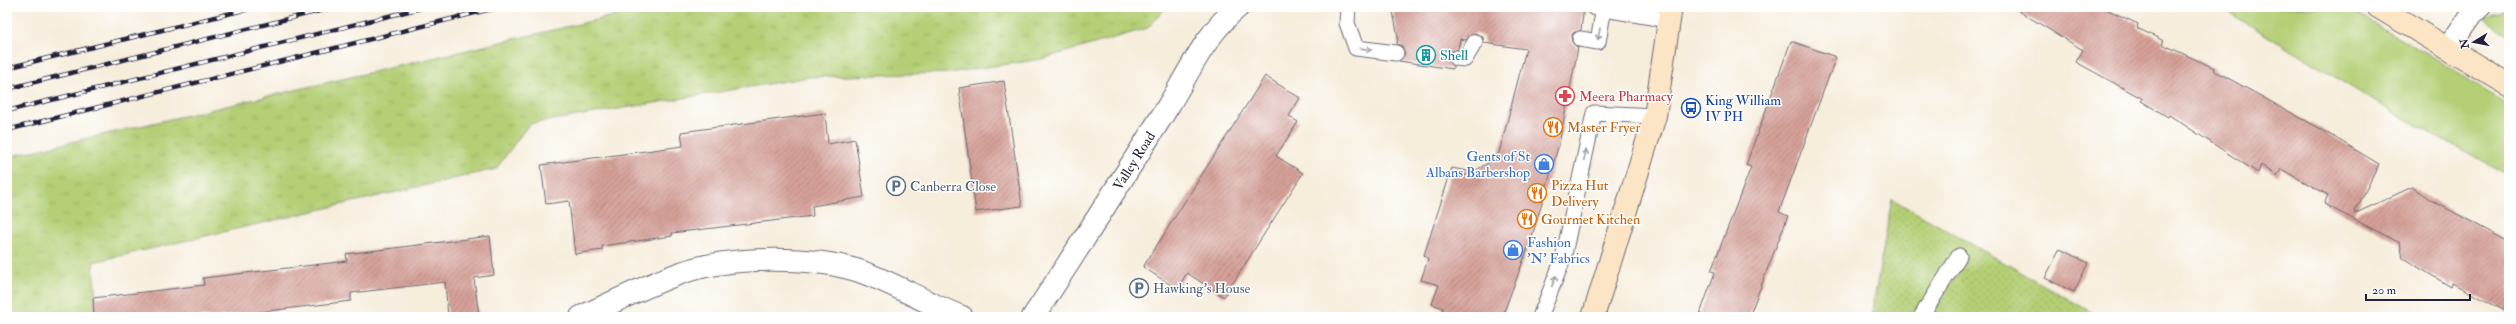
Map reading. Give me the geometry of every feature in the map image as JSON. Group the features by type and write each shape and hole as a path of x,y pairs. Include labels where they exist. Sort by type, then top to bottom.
{"street":[{"name":"Valley Road","path":"1033,317 1168,106 1201,50 1223,19 1238,7"},
{"path":"2378,7 2509,85"},
{"path":"2448,48 2472,14 2479,7"},
{"path":"1593,317 1654,116 1670,14"},
{"path":"581,317 682,272 716,265 766,260 820,262 855,270 887,282 936,307 962,317"}],"lane":[{"path":"1348,7 1347,23 1356,48 1396,53"},
{"path":"1580,39 1598,42 1600,8 1670,14"},
{"path":"1456,58 1464,59 1475,42"},
{"path":"1540,317 1563,259 1594,113 1654,116"},
{"path":"1921,317 1959,256"}],"green space":[{"path":"652,7 1166,7 1148,28 1042,59 947,73 809,77 529,124 496,169 93,262 97,317 7,317 7,157"},
{"path":"2220,7 2345,7 2440,61 2509,106 2509,175 2392,112"},
{"path":"2509,9 2509,37 2484,19"},
{"path":"1892,199 2100,317 1871,317"}],"building":[{"path":"1392,7 1584,7 1581,30 1573,33 1571,37 1572,42 1578,48 1559,144 1531,240 1502,317 1440,317 1443,308 1432,304 1439,285 1421,280 1428,259 1424,255 1452,168 1473,172 1498,157 1526,49 1484,43 1483,37 1475,33 1466,40 1460,39 1458,49 1449,53 1448,61 1453,66 1453,69 1399,61 1405,54 1402,46 1397,44 1398,37"},
{"path":"2012,7 2102,7 2138,24 2137,28 2164,41 2162,44 2214,68 2215,71 2319,128 2379,164 2354,214 2412,187 2431,200 2509,242 2509,313 2452,283 2451,287 2403,258 2400,243 2324,204 2328,195 2281,169 2277,176 2261,165 2258,173 2169,115 2168,117 2141,101 2143,99 2076,62 2083,50"},
{"path":"1791,41 1836,57 1779,212 1788,216 1749,317 1699,317 1715,272 1711,271 1751,167 1746,165"},
{"path":"1265,76 1300,98 1289,116 1298,122 1276,156 1303,173 1224,297 1187,273 1177,289 1143,267"},
{"path":"1004,81 1022,206 976,212 959,88"},
{"path":"825,113 828,144 855,139 864,197 812,206 813,216 672,233 672,236 602,246 602,250 575,254 569,201 546,204 541,165 683,146 681,132"},
{"path":"490,236 494,275 474,278 479,317 448,317 445,282 351,293 351,301 217,317 94,317 93,298 204,285 203,278 347,261 346,254"},
{"path":"2060,249 2088,263 2074,292 2045,278"}],"railway":[{"path":"7,68 256,7"},
{"path":"7,89 335,7"},
{"path":"7,111 425,7"},
{"path":"7,130 499,7"}],"place":[{"name":"Shell","path":"1426,55"},
{"name":"Meera Pharmacy","path":"1565,96"},
{"name":"King William IV PH","path":"1691,108"},
{"name":"Master Fryer","path":"1553,127"},
{"name":"Gents of St Albans Barbershop","path":"1544,164"},
{"name":"Canberra Close","path":"896,186"},
{"name":"Pizza Hut Delivery","path":"1537,193"},
{"name":"Gourmet Kitchen","path":"1527,219"},
{"name":"Fashion 'N' Fabrics","path":"1513,250"},
{"name":"Hawking's House","path":"1139,288"}]}
